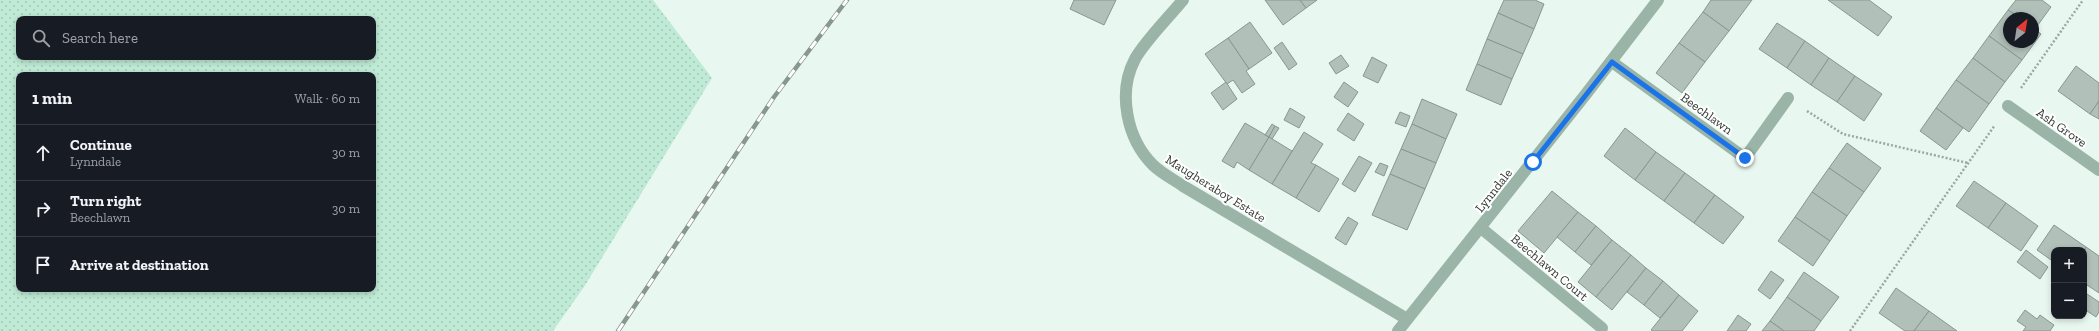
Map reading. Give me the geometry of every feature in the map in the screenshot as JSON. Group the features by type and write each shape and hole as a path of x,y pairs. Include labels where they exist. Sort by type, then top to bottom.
{"street":[{"name":"Maugheraboy Estate","path":"1184,0 1135,59 1128,78 1126,98 1128,118 1134,136 1142,152 1154,166 1183,186 1407,319"},
{"name":"Lynndale","path":"1398,331 1612,62 1658,0"},
{"name":"Beechlawn","path":"1612,62 1745,158 1788,98"},
{"name":"Ash Grove","path":"2008,106 2099,170"},
{"name":"Beechlawn Court","path":"1481,228 1602,328"}],"path":[{"path":"1850,331 2083,0"},
{"path":"1788,98 1843,134 1968,163"}],"green space":[{"path":"0,0 653,0 712,78 584,287 553,331 0,331"}],"building":[{"path":"1074,0 1116,0 1104,25 1070,9"},
{"path":"1265,0 1300,0 1306,8 1283,25"},
{"path":"1300,0 1317,0 1306,8"},
{"path":"1504,0 1535,0 1544,4 1534,29 1498,13"},
{"path":"1711,0 1752,0 1729,31 1703,12"},
{"path":"1828,0 1869,0 1892,17 1878,36"},
{"path":"2016,0 2042,0 2051,7 2039,24 2039,12 2011,12 2008,10"},
{"path":"1703,12 1729,31 1705,62 1679,43"},
{"path":"1498,13 1534,29 1523,54 1487,39"},
{"path":"2003,17 2003,46 1989,36"},
{"path":"1250,22 1272,53 1249,69 1228,38"},
{"path":"1777,23 1805,41 1787,68 1759,49"},
{"path":"1989,36 2003,46 2003,48 2006,48 2022,60 2005,82 1973,58"},
{"path":"1228,38 1249,69 1246,71 1255,84 1242,93 1233,80 1227,84 1205,54"},
{"path":"1487,39 1523,54 1512,79 1477,64"},
{"path":"1805,41 1829,58 1811,85 1787,68"},
{"path":"1282,42 1297,64 1289,70 1274,48"},
{"path":"1679,43 1705,62 1682,93 1656,73"},
{"path":"2006,48 2031,48 2022,60"},
{"path":"1341,55 1349,66 1336,74 1329,63"},
{"path":"1372,57 1387,65 1378,83 1363,76"},
{"path":"1829,58 1855,76 1837,102 1811,85"},
{"path":"1973,58 2005,82 1989,104 1956,80"},
{"path":"1477,64 1512,79 1501,105 1466,90"},
{"path":"2076,66 2099,83 2099,101 2090,114 2058,91"},
{"path":"1855,76 1882,94 1864,121 1837,102"},
{"path":"1956,80 1989,104 1969,132 1936,108"},
{"path":"1226,82 1237,99 1223,110 1211,93"},
{"path":"1344,82 1358,92 1348,107 1334,97"},
{"path":"1422,99 1457,114 1446,139 1412,124"},
{"path":"2099,101 2099,119 2090,114"},
{"path":"1290,108 1305,117 1299,128 1284,120"},
{"path":"1936,108 1963,128 1946,150 1920,131"},
{"path":"1400,112 1410,116 1406,127 1395,123"},
{"path":"1348,113 1364,124 1354,141 1337,130"},
{"path":"1245,123 1269,137 1249,170 1237,162 1234,168 1222,161"},
{"path":"1272,124 1275,126 1269,137 1265,135"},
{"path":"1412,124 1446,139 1436,163 1401,149"},
{"path":"1275,126 1279,128 1272,139 1269,137"},
{"path":"1625,128 1656,152 1635,180 1604,156"},
{"path":"1304,132 1323,144 1311,163 1316,165 1296,198 1272,184"},
{"path":"1269,137 1292,151 1272,184 1249,170"},
{"path":"1847,143 1881,168 1864,192 1829,168"},
{"path":"1401,149 1436,163 1425,189 1390,174"},
{"path":"1656,152 1685,173 1664,201 1635,180"},
{"path":"1359,156 1372,163 1355,192 1342,184"},
{"path":"1380,163 1388,166 1384,176 1375,172"},
{"path":"1316,165 1339,179 1319,212 1296,198"},
{"path":"1829,168 1864,192 1847,216 1812,192"},
{"path":"1685,173 1715,195 1694,223 1664,201"},
{"path":"1390,174 1425,189 1407,230 1372,215"},
{"path":"1974,181 2006,203 1988,228 1956,206"},
{"path":"1552,191 1578,212 1544,253 1518,231"},
{"path":"1812,192 1847,216 1830,241 1795,217"},
{"path":"1715,195 1744,217 1723,244 1694,223"},
{"path":"2006,203 2038,226 2021,251 1988,228"},
{"path":"1578,212 1596,226 1575,252 1557,237"},
{"path":"1348,217 1358,223 1346,245 1335,238"},
{"path":"1795,217 1830,241 1813,266 1778,241"},
{"path":"2054,225 2086,247 2051,247 2051,260 2037,250"},
{"path":"1596,226 1612,240 1591,265 1575,252"},
{"path":"1612,240 1631,255 1596,297 1578,282"},
{"path":"2087,248 2099,256 2099,293 2087,285"},
{"path":"2026,250 2048,267 2040,279 2017,262"},
{"path":"1631,255 1646,268 1612,310 1596,297"},
{"path":"1646,268 1663,281 1644,305 1627,292"},
{"path":"1771,271 1784,280 1770,299 1758,290"},
{"path":"1804,272 1839,297 1821,321 1787,297"},
{"path":"1663,281 1679,295 1660,318 1644,305"},
{"path":"1896,288 1929,311 1914,331 1905,331 1879,313"},
{"path":"2087,294 2099,302 2099,312 2096,317 2087,311"},
{"path":"1679,295 1698,311 1682,331 1651,330"},
{"path":"1787,297 1821,321 1814,331 1784,331 1770,321"},
{"path":"2025,310 2037,319 2040,315 2054,325 2050,331 2023,331 2026,327 2017,321"},
{"path":"1929,311 1957,331 1914,331"},
{"path":"1738,315 1751,324 1746,331 1727,331"},
{"path":"1770,321 1784,331 1762,331"}],"railway":[{"path":"618,331 774,97 847,0"}],"route":[{"path":"1533,162 1612,62 1745,158"}]}
